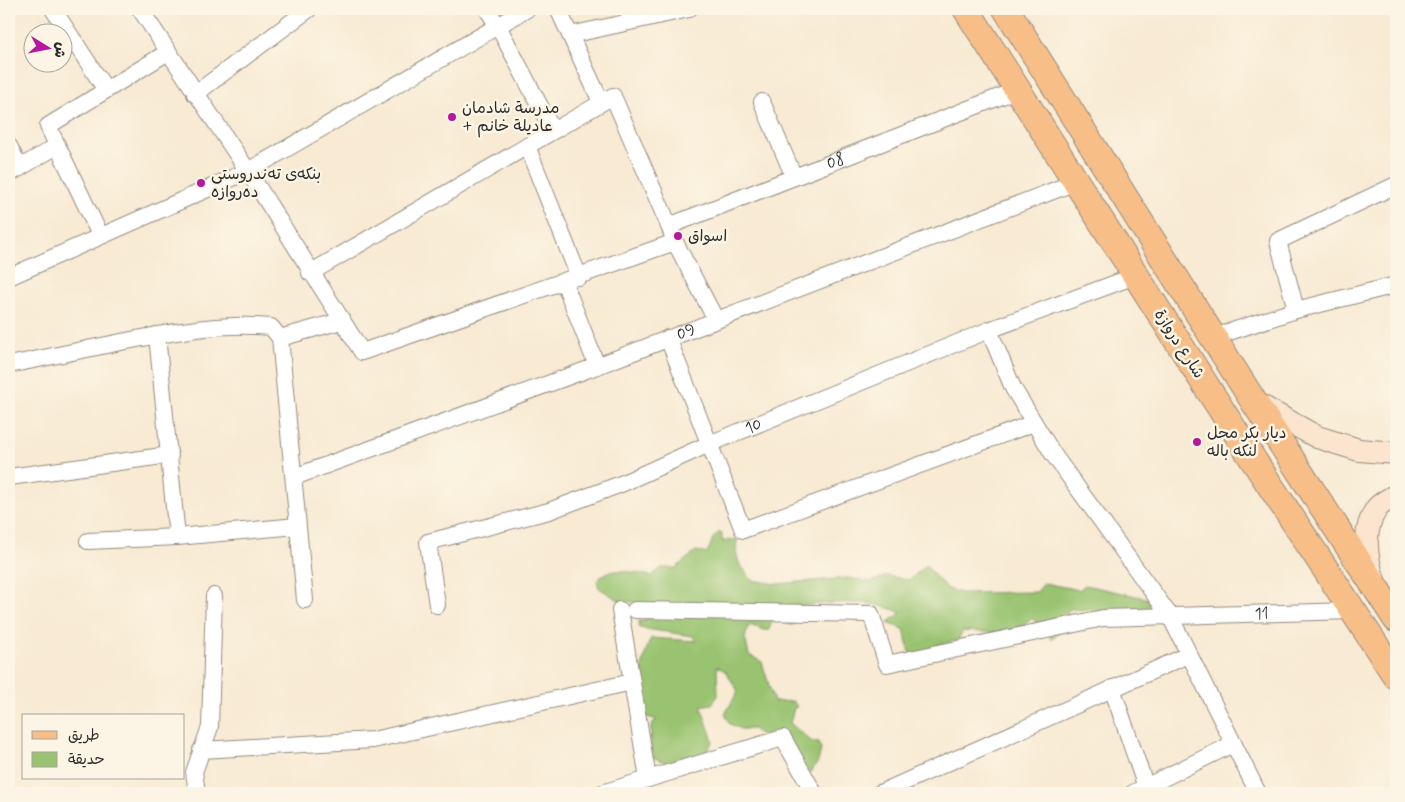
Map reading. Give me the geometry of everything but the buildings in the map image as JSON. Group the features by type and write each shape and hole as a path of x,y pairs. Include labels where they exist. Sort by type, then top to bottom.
{"main road":[{"name":"شارع دروازة","path":"966,9 1135,276 1396,676"},
{"name":"شارع دروازة","path":"1006,9 1254,402 1396,619"},
{"path":"1091,206 1118,188"},
{"path":"1254,402 1317,437 1360,450 1396,453"},
{"path":"1378,591 1368,564 1366,544 1370,525 1378,507 1396,494"}],"street":[{"path":"53,9 106,90"},
{"path":"140,9 248,172 310,273 362,352 572,280 675,242"},
{"path":"195,94 309,9"},
{"path":"487,9 498,26 553,131"},
{"path":"9,277 100,235 248,172 527,9"},
{"path":"558,9 601,102"},
{"path":"570,35 688,9"},
{"path":"100,235 48,126 168,52"},
{"name":"08","path":"669,226 1017,90"},
{"path":"310,273 612,96 675,242 716,320"},
{"path":"762,102 794,177"},
{"path":"9,146 14,171 58,146"},
{"path":"527,146 572,280 597,366"},
{"name":"09","path":"294,478 597,366 1076,182"},
{"path":"1296,310 1278,241 1396,185"},
{"name":"10","path":"438,606 428,542 549,511 621,484 709,444 989,330 1135,276"},
{"path":"1214,337 1296,310 1396,285"},
{"path":"280,338 342,321"},
{"path":"9,365 157,335 240,324 271,327 280,338 305,600"},
{"path":"989,330 1013,388 1053,454 1170,616 1258,793"},
{"path":"157,335 177,537"},
{"path":"668,338 743,530 1034,423"},
{"path":"9,477 170,455"},
{"path":"88,541 177,537 297,526"},
{"path":"197,793 194,772 210,726 214,596"},
{"name":"11","path":"632,682 628,610 871,614 886,664 1103,618 1353,611"},
{"path":"880,793 1188,655"},
{"path":"201,750 373,740 632,682 648,779"},
{"path":"1112,688 1142,791 1233,744"},
{"path":"602,793 782,738 814,793"}],"green space":[{"path":"718,533 722,533 722,541 737,539 736,552 739,563 752,580 776,584 848,578 871,582 887,576 910,580 925,565 947,589 961,593 1037,592 1044,583 1079,590 1085,585 1150,599 1153,606 1151,610 1126,613 1070,609 1066,614 1070,625 1051,639 1048,630 1031,618 1016,634 963,631 958,640 934,646 911,659 904,629 887,623 901,613 889,608 849,602 794,607 796,623 791,625 783,622 783,610 773,620 768,631 749,625 745,638 749,655 762,662 774,702 793,701 797,707 794,708 790,723 811,741 818,743 821,749 818,762 810,773 783,745 763,737 753,729 741,729 730,724 725,714 738,691 726,672 717,666 718,696 712,704 701,706 713,741 704,754 694,760 674,764 668,763 650,755 651,727 656,719 646,717 644,707 641,677 644,658 651,638 696,641 693,636 639,628 639,621 645,621 647,615 642,609 634,602 622,602 599,588 597,581 602,576 615,571 652,576 661,568 676,568 696,551 707,554 713,538"}],"place":[{"name":"مدرسة شادمان + عاديلة خانم","path":"452,117"},
{"name":"بنکەی تەندروستی دەروازە","path":"201,183"},
{"name":"اسواق","path":"678,236"},
{"name":"ديار بكر محل لنكه باله","path":"1197,442"}]}
